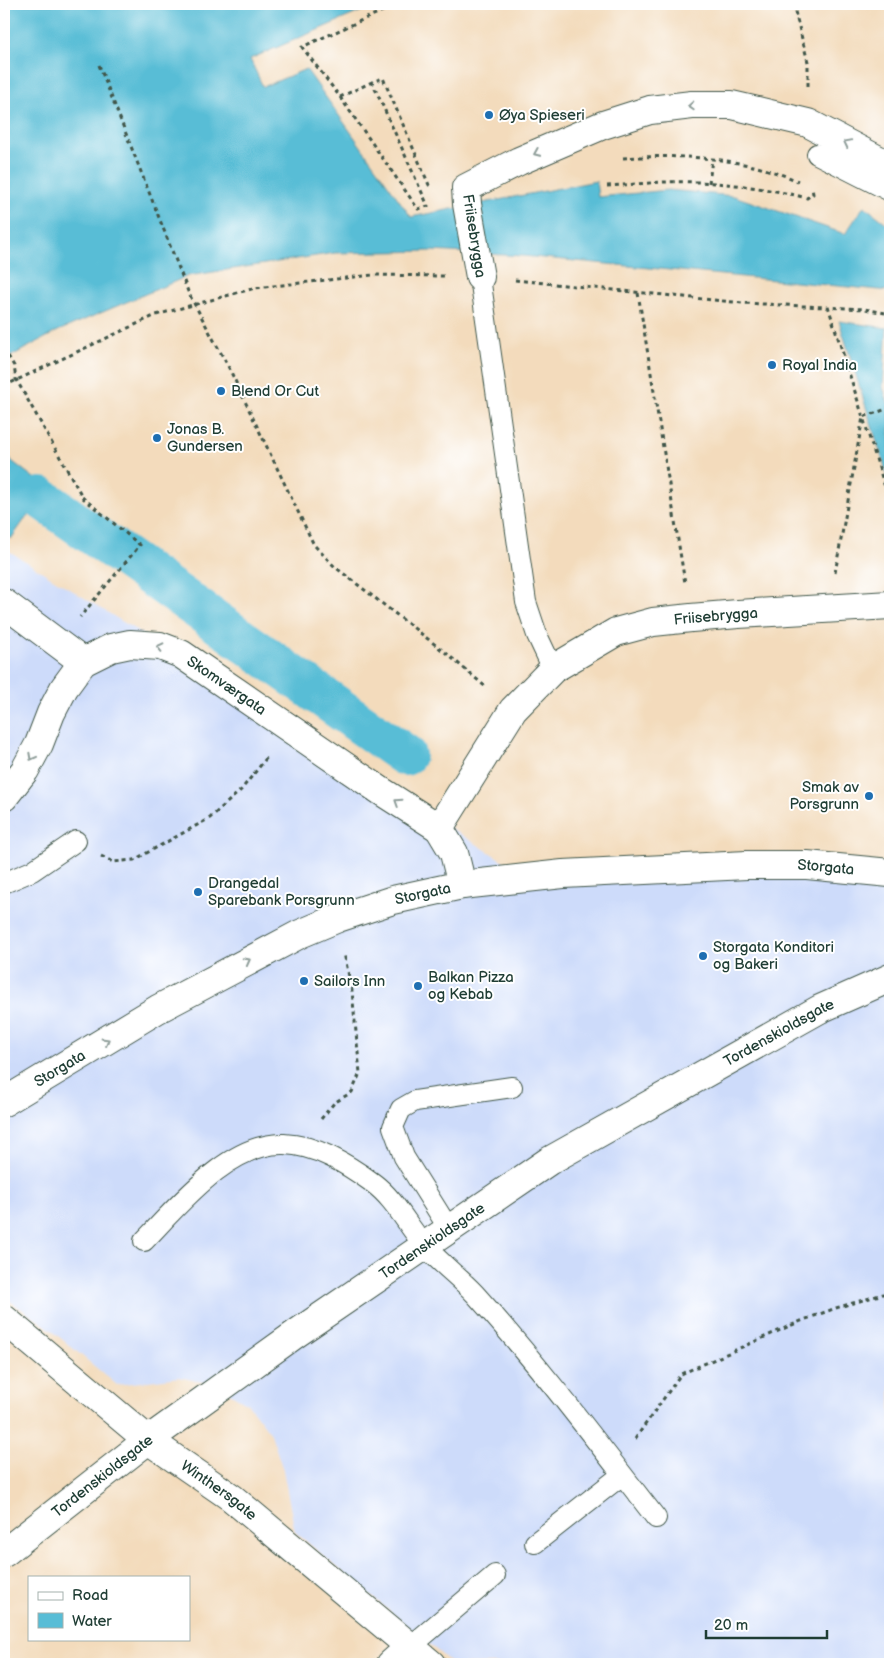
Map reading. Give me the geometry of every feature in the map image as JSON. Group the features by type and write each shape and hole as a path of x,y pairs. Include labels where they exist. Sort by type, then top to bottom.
{"street":[{"name":"Friisebrygga","path":"480,277 466,188 519,161 587,132 650,110 692,105 732,105 764,112 808,123 890,166"},
{"path":"4,603 83,662"},
{"name":"Friisebrygga","path":"439,828 513,710 553,669 616,632 653,622 691,618 890,605"},
{"name":"Skomværgata","path":"4,797 25,770 64,688 83,662 111,648 130,644 160,646 181,654 381,791 439,828 454,853 462,884"},
{"name":"Storgata","path":"4,1102 158,1009 300,934 338,918 393,900 462,884 563,874 747,865 807,865 890,873"},
{"name":"Tordenskioldsgate","path":"4,1553 148,1440 297,1333 549,1162 820,1009 890,978"},
{"name":"Winthersgate","path":"4,1319 148,1440 232,1498 400,1655 431,1664"}],"lane":[{"path":"817,154 890,191"},
{"name":"Friisebrygga","path":"480,277 526,602 537,635 553,669"},
{"path":"4,883 32,871 76,841"},
{"path":"449,1229 404,1157 393,1127 401,1108 415,1101 512,1087"},
{"path":"144,1240 204,1179 231,1161 256,1148 282,1144 306,1147 336,1159 374,1184 395,1204 425,1246 474,1293 561,1396 656,1518"},
{"path":"535,1543 619,1471"},
{"path":"400,1655 495,1575"}],"path":[{"path":"372,82 428,206 418,209 340,97 302,47 398,4"},
{"path":"794,4 808,62 808,123"},
{"path":"885,4 890,6"},
{"path":"99,65 180,276 238,385 314,545 335,567 446,653 513,710"},
{"path":"340,97 383,78 429,185 467,204"},
{"path":"607,186 666,182 710,183 784,192 807,198 813,194 812,187 787,176 749,165 712,159 651,156 616,158"},
{"path":"710,183 712,159"},
{"path":"4,386 156,315 255,288 373,275 480,277 743,303 865,309 890,314"},
{"path":"638,293 691,618"},
{"path":"828,306 890,503"},
{"path":"4,349 14,366 16,380 83,498 140,546 58,643"},
{"path":"863,417 890,408"},
{"path":"828,608 863,417"},
{"path":"890,523 888,543 890,545"},
{"path":"76,841 112,862 134,860 210,818 241,790 291,729"},
{"path":"306,1147 323,1115 334,1103 352,1092 360,1073 352,991 338,918"},
{"path":"619,1471 681,1374 810,1318 890,1292"}],"shaded area":[{"path":"4,548 508,864 890,869 890,1664 453,1664 295,1532 283,1470 271,1434 248,1404 216,1385 179,1377 117,1385 45,1325 4,1297"}],"water":[{"path":"4,4 378,4 250,59 263,87 306,69 411,217 596,181 598,197 668,190 734,196 845,234 864,206 890,226 890,291 523,256 431,251 335,253 188,276 58,331 4,360"},
{"path":"839,321 887,328 883,387 890,409 890,484"},
{"path":"4,455 47,488 11,539 4,534"}],"waterway":[{"path":"41,498 405,755"}],"place":[{"name":"Øya Spieseri","path":"489,115"},
{"name":"Royal India","path":"772,365"},
{"name":"Blend Or Cut","path":"221,391"},
{"name":"Jonas B. Gundersen","path":"157,438"},
{"name":"Smak av Porsgrunn","path":"869,796"},
{"name":"Drangedal Sparebank Porsgrunn","path":"198,892"},
{"name":"Storgata Konditori og Bakeri","path":"703,956"},
{"name":"Sailors Inn","path":"304,981"},
{"name":"Balkan Pizza og Kebab","path":"418,986"}]}
